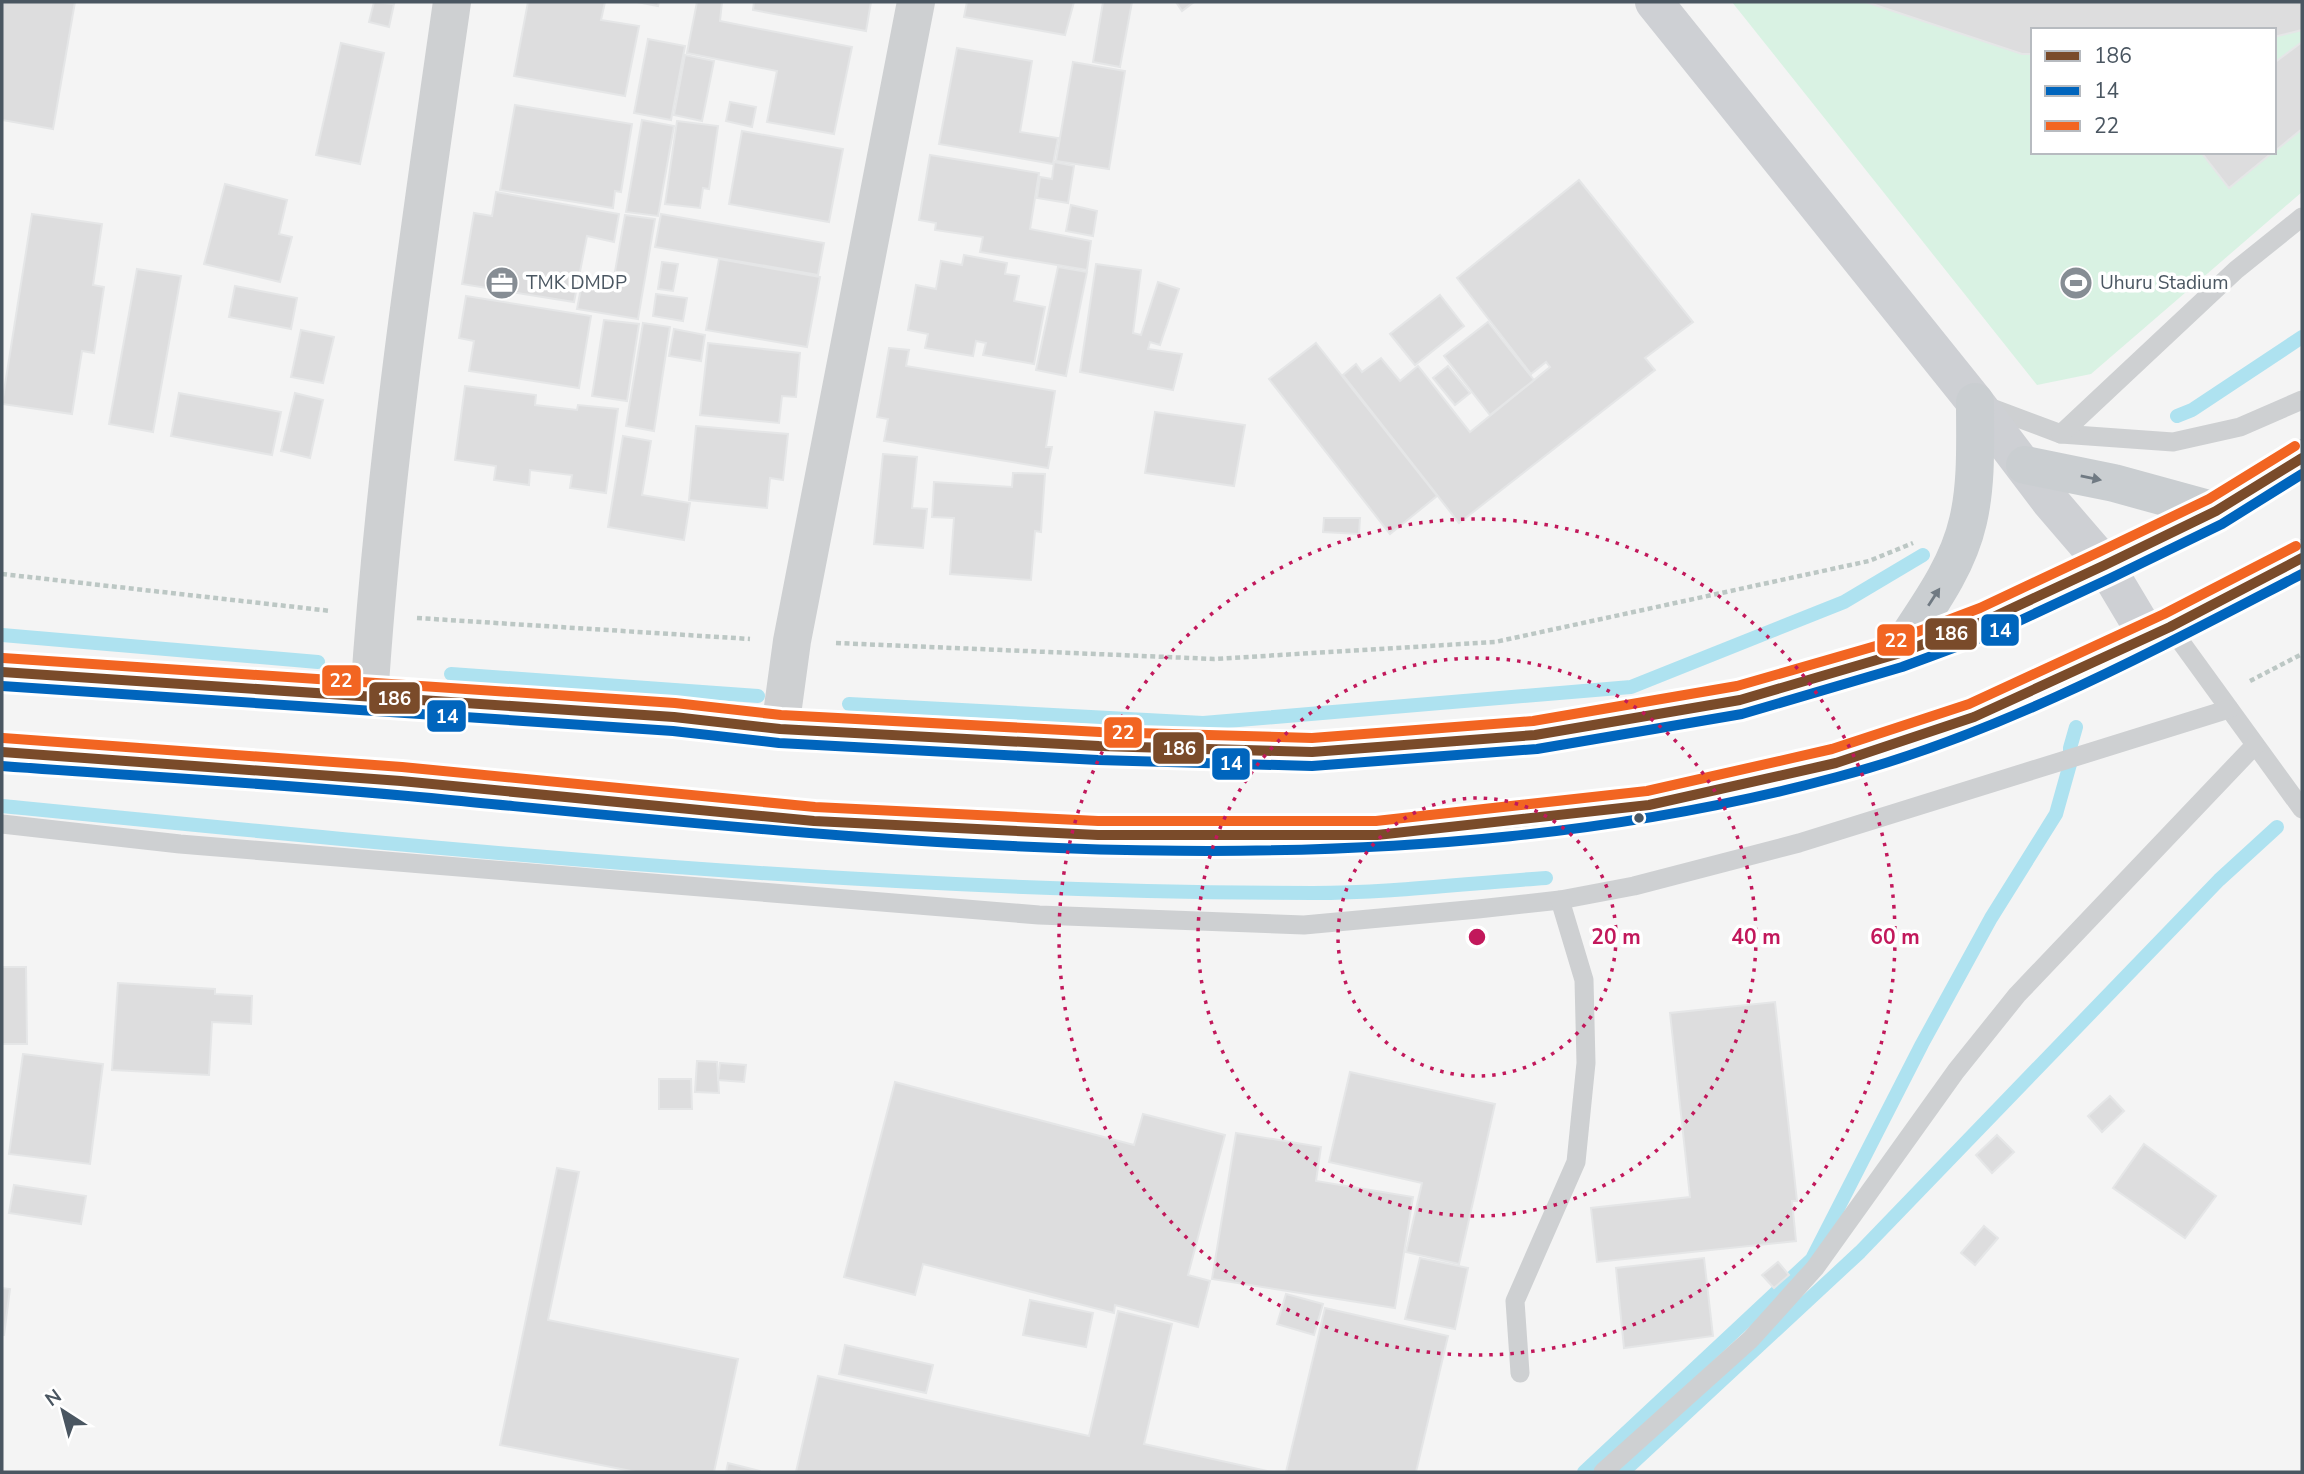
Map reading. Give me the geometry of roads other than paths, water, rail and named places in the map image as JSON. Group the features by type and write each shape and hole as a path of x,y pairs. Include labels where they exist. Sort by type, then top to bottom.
{"main road":[{"path":"1897,654 1944,581 1968,521 1974,479 1975,402"},
{"path":"2,671 369,699 674,717 780,729 1099,746 1312,752 1535,735 1740,700 1897,654 1985,621 2105,565 2216,511 2302,458"},
{"path":"2025,465 2114,483 2216,511"},
{"path":"2,752 401,782 814,821 1098,835 1377,835 1649,805 1836,763 1974,717 2159,632 2302,558"}],"street":[{"path":"369,699 374,616 402,355 452,2"},
{"path":"780,729 792,641 916,2"},
{"path":"1654,2 2025,465 2050,501 2159,632"}],"lane":[{"path":"2061,434 2236,270 2302,217"},
{"path":"1975,402 2061,434 2173,442 2240,427 2302,400"},
{"path":"2159,632 2229,709 2302,809"},
{"path":"2,824 180,844 1039,915 1304,925 1560,900 1634,886 1786,847 2229,709"},
{"path":"1603,1472 1751,1339 1815,1268 1956,1071 2017,995 2255,745"},
{"path":"1520,1373 1515,1301 1576,1162 1586,1063 1584,980 1560,900"}],"waterway":[{"path":"2177,416 2192,410 2302,337"},
{"path":"849,704 1203,723 1631,687 1844,602 1923,555"},
{"path":"2,635 318,662"},
{"path":"451,674 758,696"},
{"path":"1584,1472 1812,1259 1922,1044 1991,918 2056,814 2070,764 2070,748 2076,727"},
{"path":"2,806 656,866 985,885 1149,891 1342,893 1546,878"},
{"path":"1623,1472 1860,1252 2219,880 2277,827"}],"place":[{"name":"TMK DMDP","path":"502,283"},
{"name":"Uhuru Stadium","path":"2076,283"}]}
